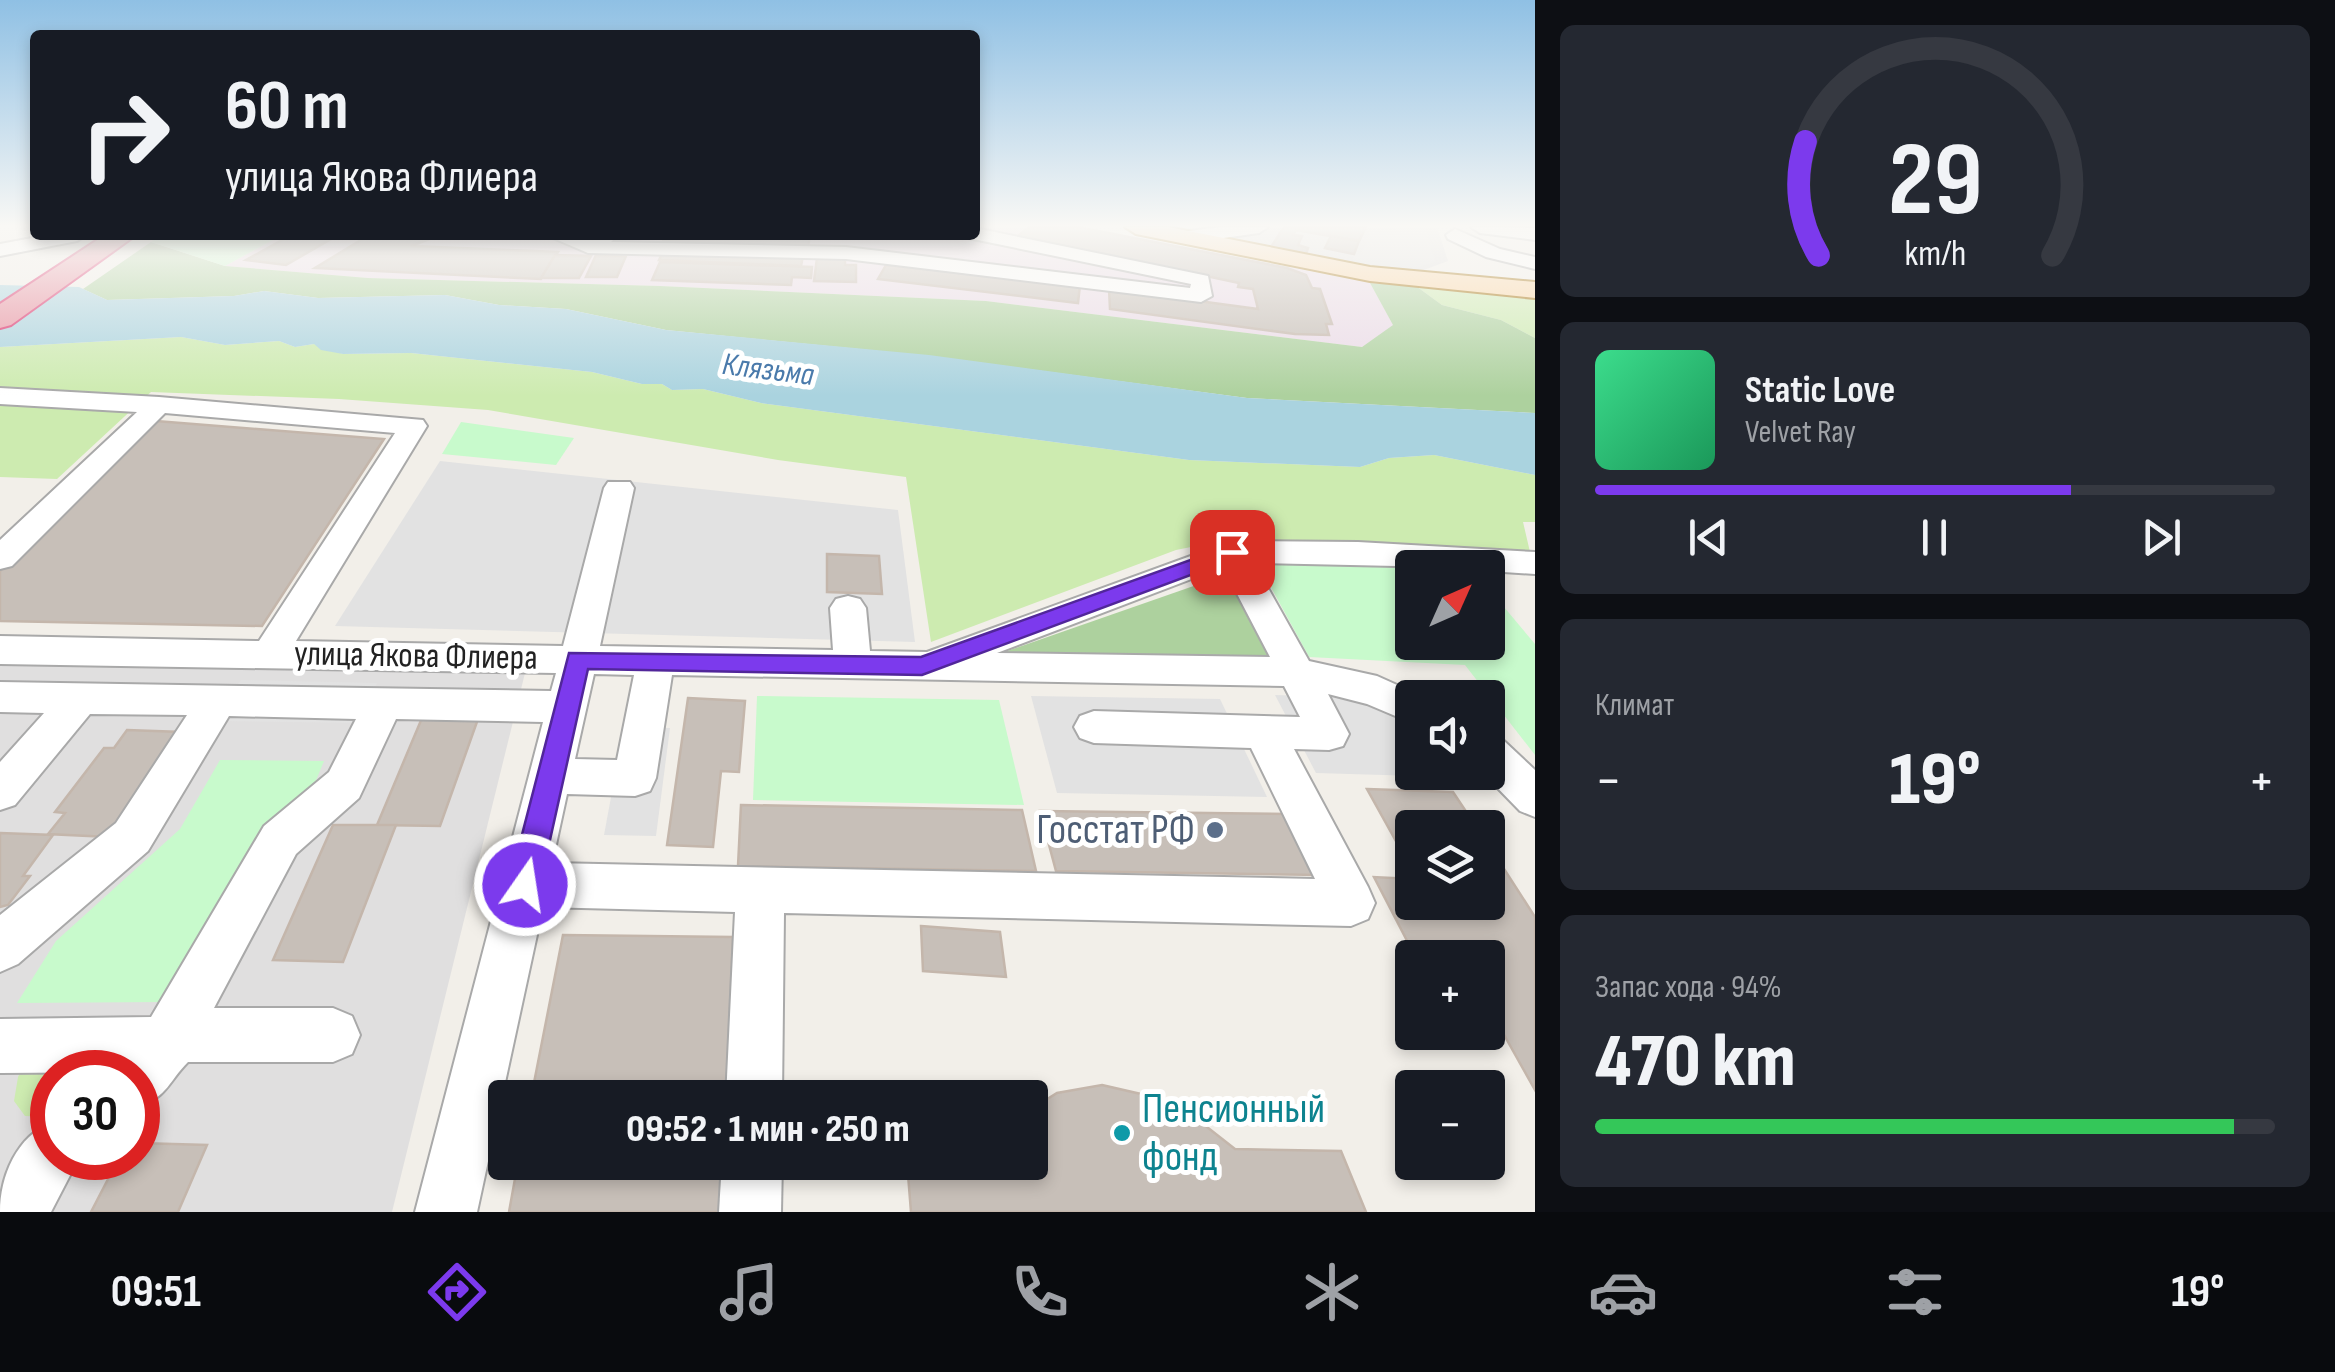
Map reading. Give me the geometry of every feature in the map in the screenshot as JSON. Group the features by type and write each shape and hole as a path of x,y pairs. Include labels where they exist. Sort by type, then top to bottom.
{"highway":[{"path":"0,318 51,284"}],"main road":[{"path":"1463,284 1535,290"}],"street":[{"path":"1101,284 1201,296 1201,284"},
{"path":"0,396 413,426 271,652"},
{"path":"0,558 158,406"},
{"path":"446,1212 619,488"},
{"path":"1094,727 1329,734 1232,552 1358,553 1535,564"},
{"name":"улица Якова Флиера","path":"18,650 922,666 1232,552"},
{"path":"848,608 852,664"},
{"path":"0,685 18,650"},
{"path":"550,776 635,778 656,660"},
{"path":"922,666 1295,672 1377,691 1395,700"},
{"path":"0,698 566,707"},
{"path":"0,792 80,699"},
{"path":"0,947 132,837 218,701"},
{"path":"159,1050 280,840 344,785 383,704"},
{"path":"525,885 1351,904 1264,732"},
{"path":"1505,769 1535,798"},
{"path":"755,1080 760,890"},
{"path":"160,1056 188,1036 333,1035"},
{"path":"0,1046 38,1050"},
{"path":"18,1212 36,1180"},
{"path":"750,1212 751,1180"}],"shaded area":[{"path":"571,284 1370,284 1394,326 1362,347 986,301"},
{"path":"440,461 898,510 915,642 335,626"},
{"path":"0,661 526,669 392,1212 0,1212"},
{"path":"241,680 377,683 359,723 214,721"},
{"path":"1275,695 1395,699 1395,775 1316,773"},
{"path":"1031,696 1220,699 1267,797 1057,793"},
{"path":"624,727 670,728 656,836 604,835"},
{"path":"1505,761 1518,779 1505,779"}],"green space":[{"path":"91,284 660,286 986,301 1362,347 1393,325 1370,284 1416,286 1442,305 1501,320 1535,338 1535,413 1247,398 929,356 666,330 566,309 499,305 445,295 318,298 264,291 234,296 107,300 83,289"},
{"path":"1416,286 1535,297 1535,338 1501,320 1442,305"},
{"path":"181,337 225,345 279,341 295,347 314,344 343,354 411,353 592,372 642,384 662,384 672,390 703,389 761,403 1189,460 1360,467 1389,458 1434,455 1535,475 1535,522 1523,522 1530,552 1365,541 1226,540 1176,550 931,642 906,477 778,460 488,410 339,399 151,392 57,479 0,477 0,347"},
{"path":"461,422 574,438 556,465 442,454"},
{"path":"1256,560 1395,566 1395,660 1505,660 1505,608 1535,644 1535,755 1505,716 1505,680 1477,680 1465,665 1309,657"},
{"path":"1228,574 1272,658 993,656"},
{"path":"757,696 999,700 1024,805 753,800"},
{"path":"220,760 324,761 310,795 164,1002 17,1003 56,941 180,829"},
{"path":"28,1057 30,1116 25,1116 14,1101 18,1077"}],"water":[{"name":"Клязьма","path":"0,285 79,287 107,300 234,296 264,291 318,298 445,295 499,305 566,309 666,330 929,355 1247,398 1535,413 1535,475 1434,455 1389,458 1360,467 1189,460 761,403 703,389 672,390 662,384 642,384 592,372 411,353 343,354 321,350 314,344 295,347 279,341 225,345 181,337 0,347"}],"building":[{"path":"916,284 1080,285 1078,303"},
{"path":"1239,284 1310,284 1320,289 1332,324 1326,324 1329,335 1295,334 1110,309 1109,289 1258,309 1253,289 1238,287"},
{"path":"156,421 384,439 262,626 0,621 0,571"},
{"path":"827,554 879,556 882,594 827,592"},
{"path":"688,698 745,701 739,772 721,771 713,847 667,845"},
{"path":"422,718 478,719 440,826 377,825"},
{"path":"127,730 181,732 109,837 48,834 65,813 55,812 104,748 114,748"},
{"path":"1367,789 1453,792 1465,810 1395,810 1395,839"},
{"path":"741,805 1022,810 1036,871 738,866"},
{"path":"1040,811 1289,814 1320,875 1056,871"},
{"path":"333,825 396,825 343,962 273,960"},
{"path":"0,833 53,835 23,876 30,876 8,905 0,907"},
{"path":"1505,870 1535,917 1535,1090 1505,1037 1505,940 1407,940 1396,920 1505,920"},
{"path":"1374,877 1395,878 1395,918"},
{"path":"921,926 1000,932 1006,977 923,971"},
{"path":"563,935 733,937 727,1080 535,1080"},
{"name":"Пенсионный фонд","path":"1102,1085 1154,1097 1193,1116 1235,1149 1341,1151 1366,1212 911,1212 908,1180 1048,1180 1048,1099 1057,1093"},
{"path":"160,1144 207,1145 178,1212 91,1212 108,1180 160,1180"},
{"path":"515,1180 722,1180 721,1212 509,1212"}],"place":[{"name":"Госстат РФ","path":"1215,830"},
{"name":"Пенсионный фонд","path":"1122,1133"}],"route":[{"path":"525,885 578,660 922,666 1232,552"}]}
